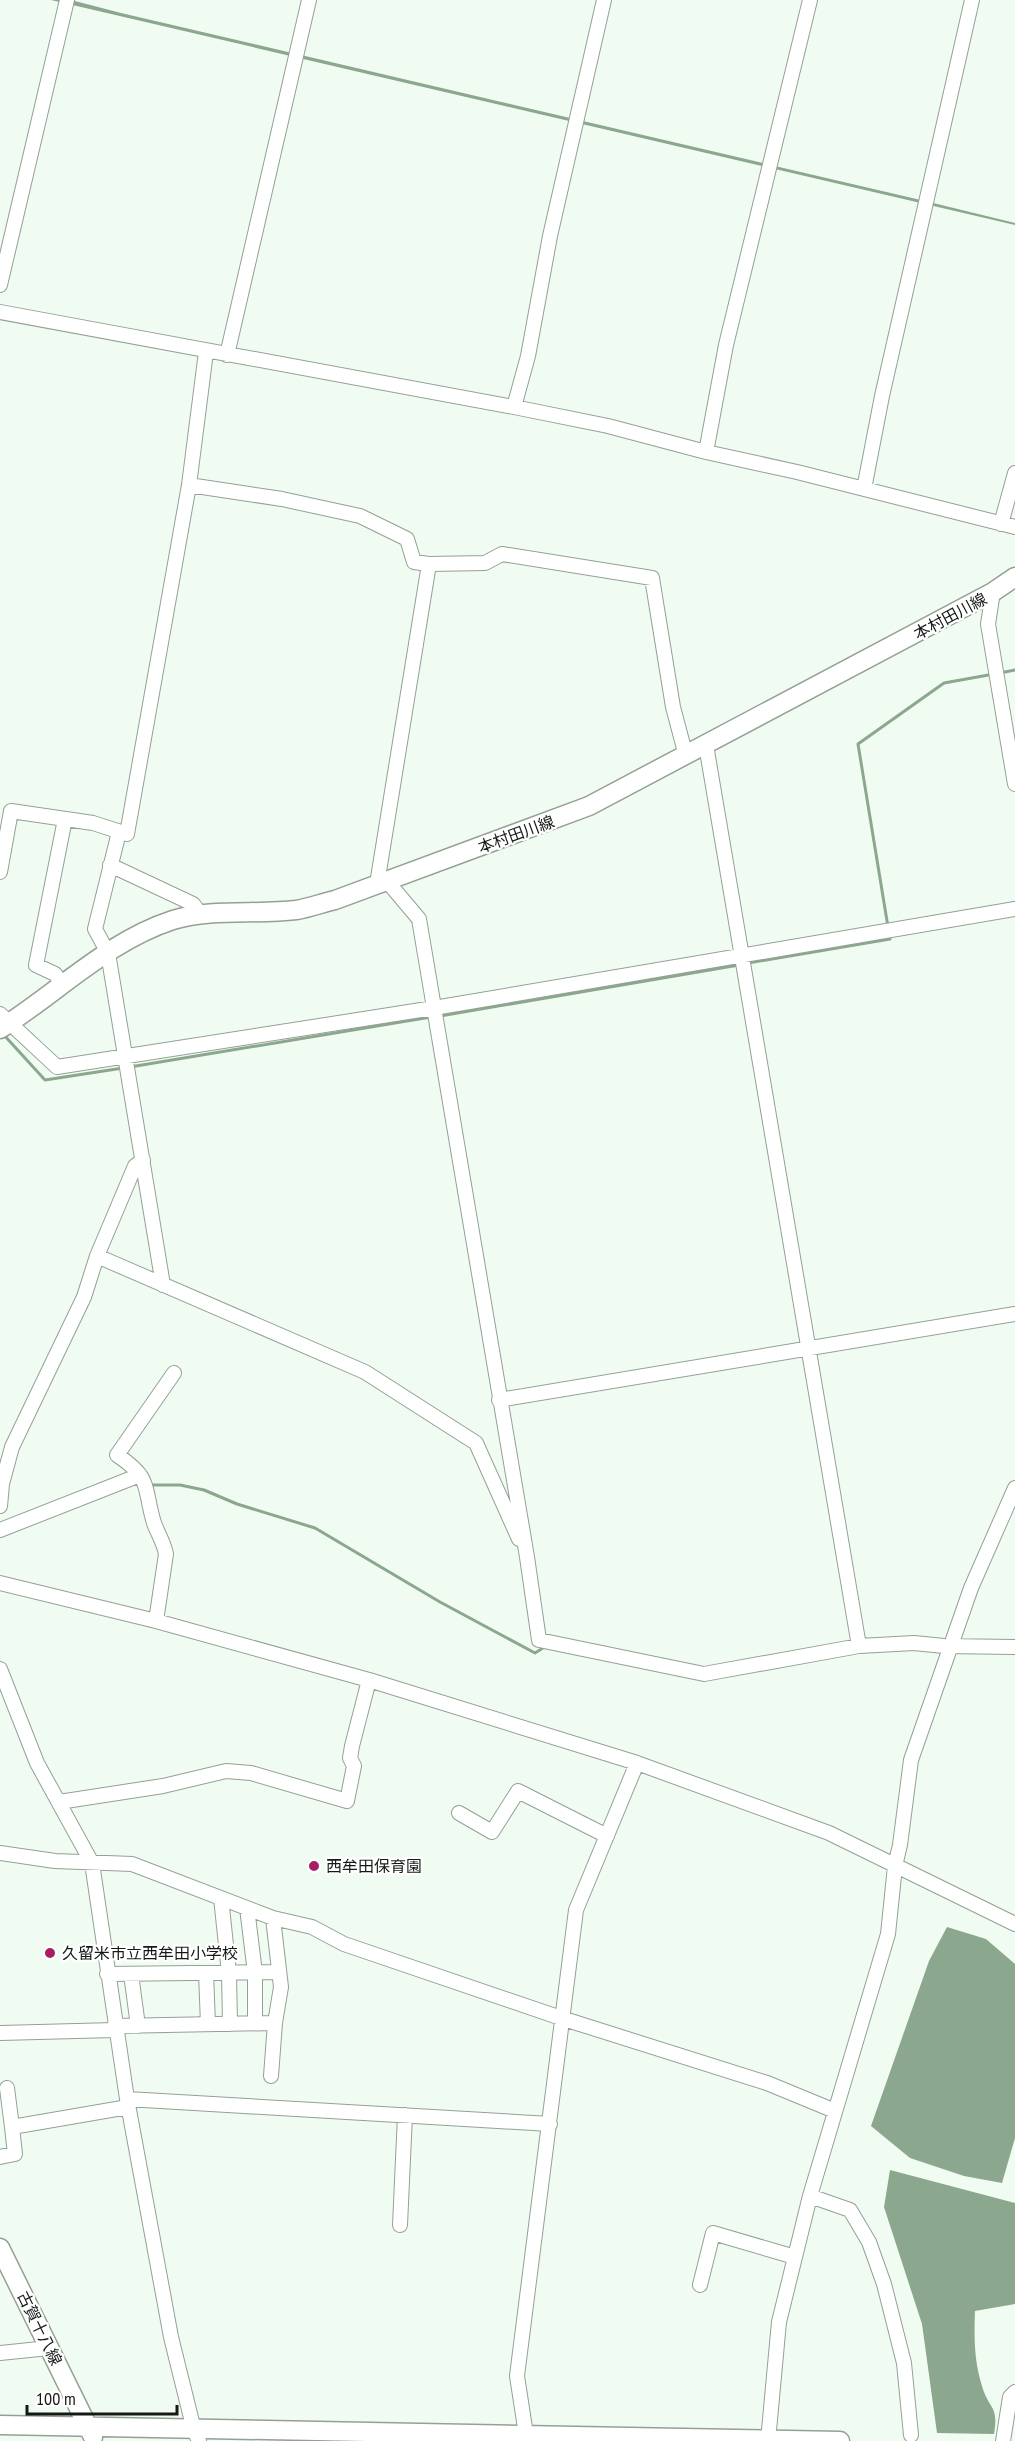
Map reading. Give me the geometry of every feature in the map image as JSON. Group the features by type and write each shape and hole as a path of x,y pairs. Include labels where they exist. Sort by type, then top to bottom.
{"main road":[{"name":"本村田川線","path":"3,1022 146,930 176,920 202,916 297,910 335,900 589,806 993,592 1015,577"},
{"name":"古賀十八線","path":"1,2251 92,2435"},
{"path":"0,2425 92,2435 840,2441"}],"street":[{"path":"0,285 67,0"},
{"path":"227,356 309,0"},
{"path":"514,407 528,356 552,225 604,0"},
{"path":"706,452 726,345 810,0"},
{"path":"864,489 882,396 972,0"},
{"path":"0,312 608,426 1008,525 1015,473"},
{"path":"0,872 11,811 93,823 127,834 189,485 206,352"},
{"path":"189,485 282,499 360,516 406,539 414,562 485,563 502,554 652,578 674,706 686,756"},
{"path":"429,564 382,883 418,920 527,1557 539,1640 704,1674 859,1646 914,1642 1015,1647"},
{"path":"993,592 988,624 1015,784"},
{"path":"706,746 859,1646"},
{"path":"63,985 54,974 36,965 65,819"},
{"path":"119,832 95,929 108,953 163,1285"},
{"path":"110,865 194,904 202,916"},
{"path":"3,1022 57,1067 434,1008 1015,909"},
{"path":"0,1506 2,1484 12,1447 84,1297 97,1256 135,1166 143,1160"},
{"path":"97,1256 365,1372 476,1443 527,1557"},
{"path":"500,1400 1015,1314"},
{"path":"156,1621 166,1554 164,1545 149,1508 148,1488 136,1468 117,1455 174,1373"},
{"path":"0,1530 140,1475"},
{"path":"768,2441 779,2322 810,2196 888,1934 895,1866 900,1845 911,1760 971,1588 1015,1488"},
{"path":"0,1583 156,1621 369,1680 637,1763 829,1833 1015,1924"},
{"path":"0,1669 37,1763 92,1863 127,2103 171,2337 196,2435"},
{"path":"58,1802 163,1786 226,1771 251,1773 347,1801 354,1766 350,1758 352,1746 369,1680"},
{"path":"527,2438 517,2376 576,1910 637,1763"},
{"path":"459,1814 492,1832 518,1791 607,1836"},
{"path":"0,1853 55,1861 132,1864 273,1918 312,1927 344,1944 564,2019 767,2083 835,2111"},
{"path":"221,1898 229,1973 230,2024"},
{"path":"247,1908 255,1973 255,2023"},
{"path":"271,2076 275,2023 281,1987 273,1918"},
{"path":"107,1974 279,1972"},
{"path":"206,1973 208,2024"},
{"path":"131,1974 138,2026"},
{"path":"0,2033 138,2026 275,2023"},
{"path":"0,2157 15,2154 5,2095"},
{"path":"12,2127 127,2103 550,2124"},
{"path":"400,2225 405,2115"},
{"path":"810,2196 850,2210 869,2242 884,2284 904,2363 911,2435"},
{"path":"700,2286 713,2233 795,2257"},
{"path":"0,2353 49,2348"},
{"path":"1003,2441 1010,2397 1015,2392"}],"shaded area":[{"path":"51,0 71,0 925,201 1015,223 1015,225"},
{"path":"947,1927 986,1939 1015,1964 1015,2138 1002,2183 964,2176 910,2158 871,2126 929,1961"},
{"path":"890,2170 1015,2203 1015,2304 975,2311 977,2367 985,2394 994,2412 994,2434 937,2433 922,2324 884,2207"}],"waterway":[{"path":"1000,673 1015,670"},
{"path":"888,927 858,744 944,683 994,674"},
{"path":"748,963 890,939 889,934"},
{"path":"440,1016 739,965"},
{"path":"130,1067 431,1017"},
{"path":"3,1034 45,1080 123,1068"},
{"path":"151,1485 180,1485 204,1490 237,1504 315,1528 440,1602 535,1653 546,1646"}],"place":[{"name":"西牟田保育園","path":"314,1866"},
{"name":"久留米市立西牟田小学校","path":"50,1953"}]}
